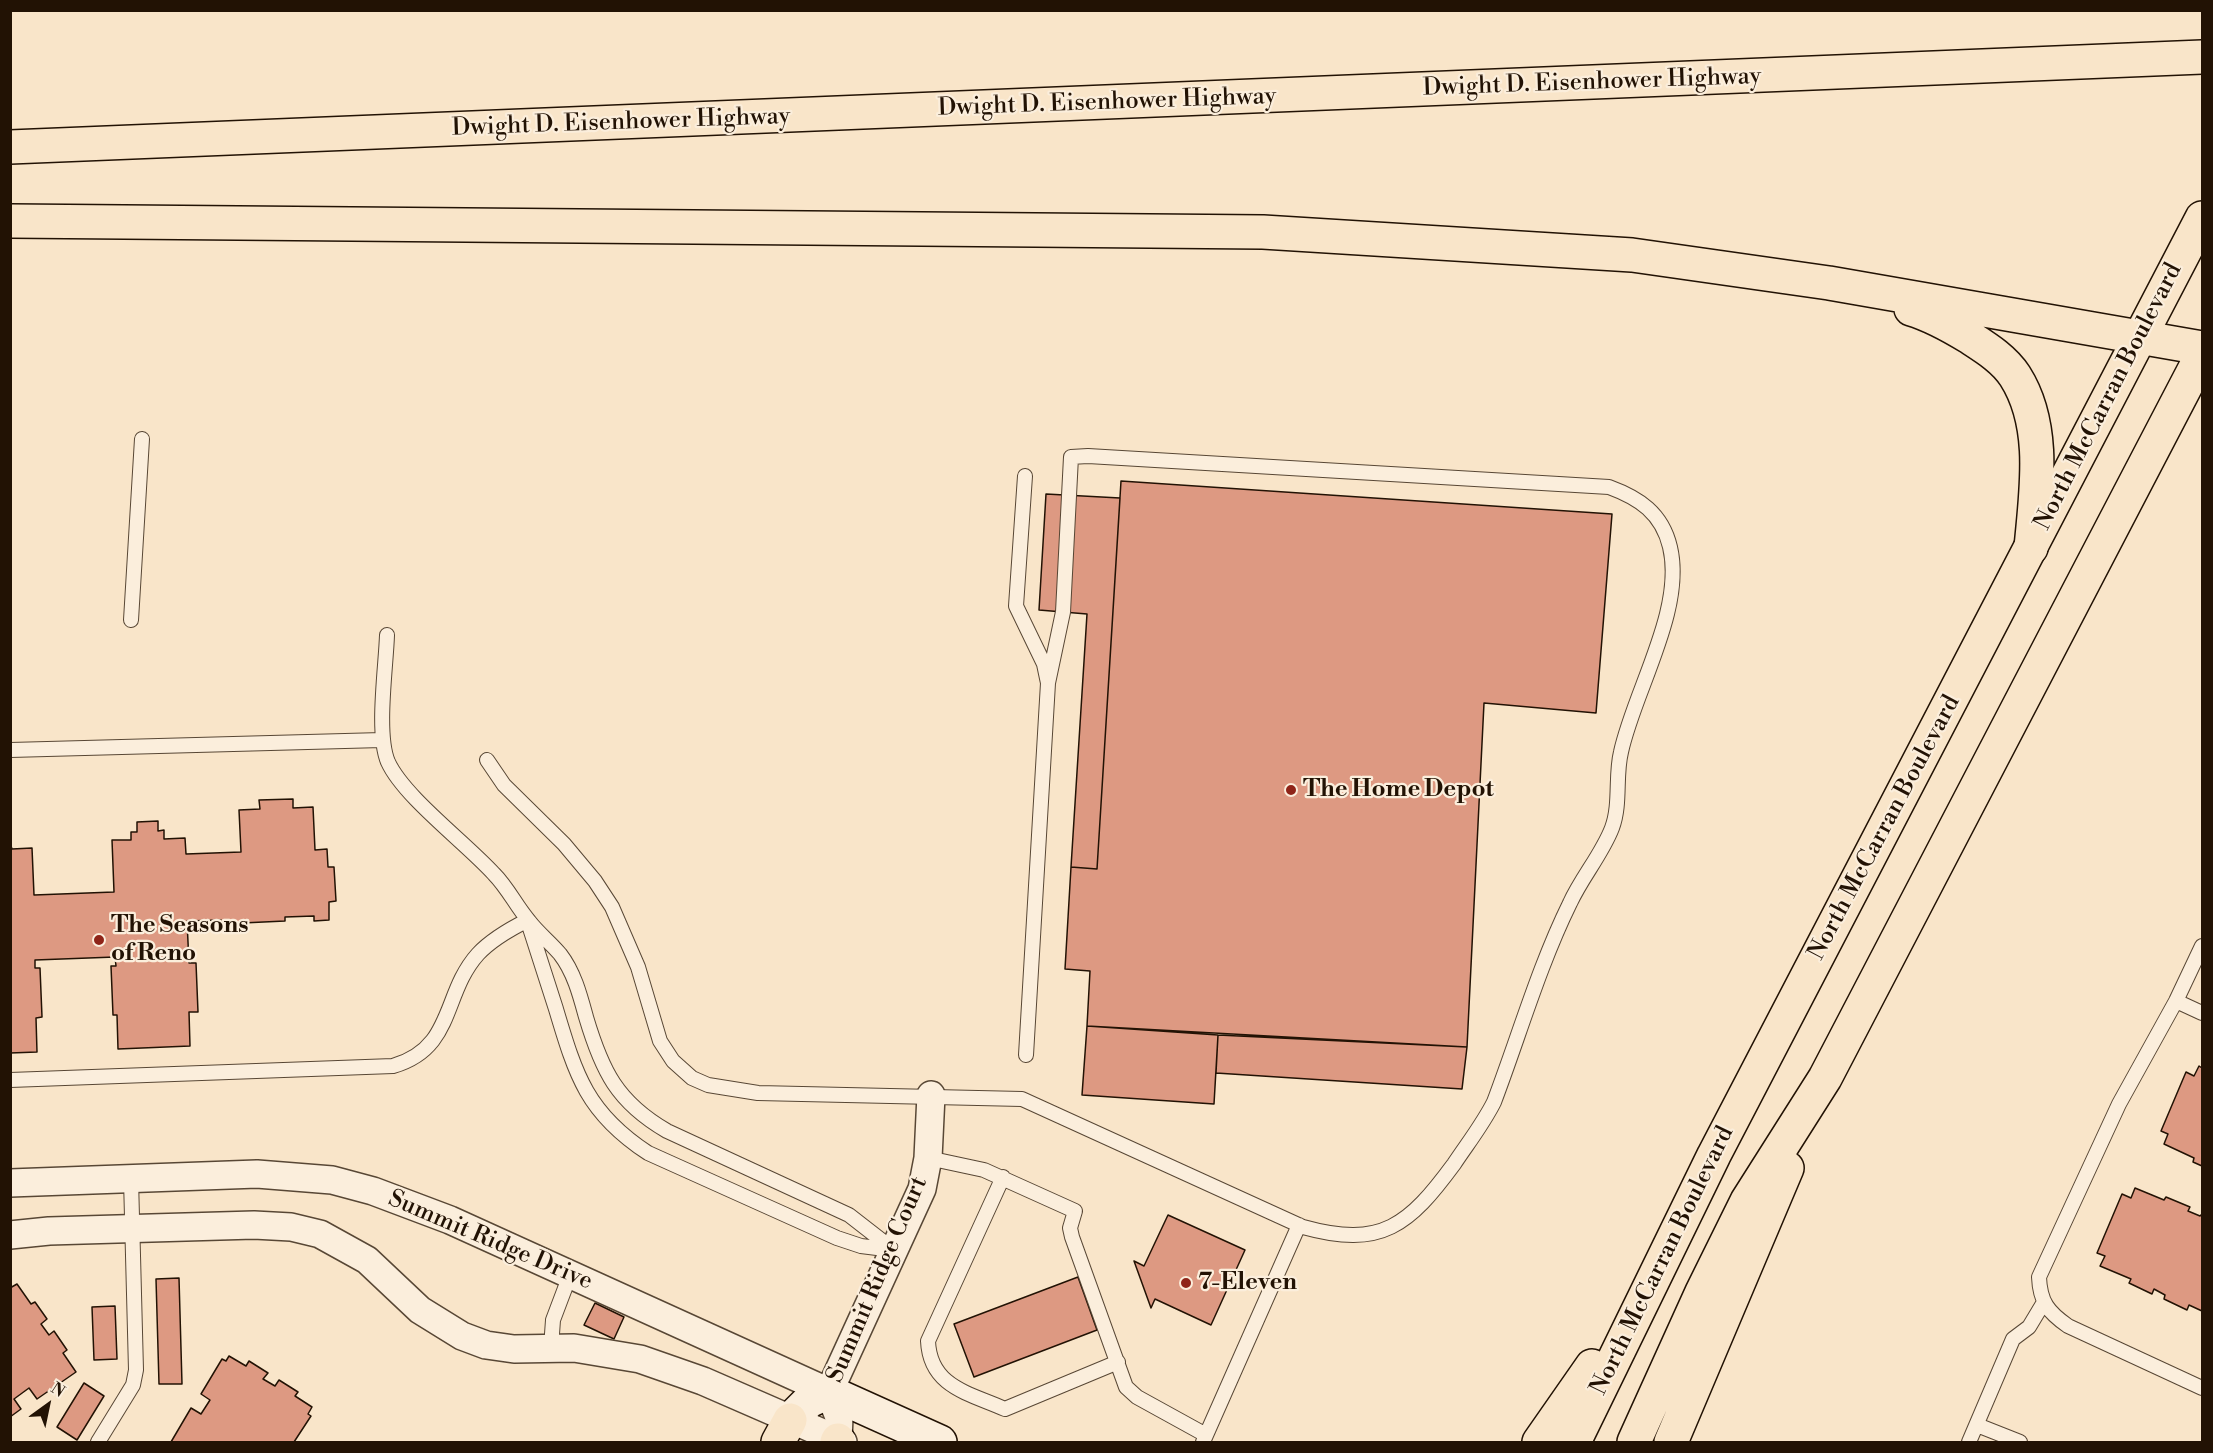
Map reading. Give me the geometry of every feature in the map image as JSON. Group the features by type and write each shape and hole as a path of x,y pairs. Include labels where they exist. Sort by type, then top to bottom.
{"main road":[{"name":"Dwight D. Eisenhower Highway","path":"10,147 2202,57"},
{"name":"North McCarran Boulevard","path":"1574,1443 1719,1144 2202,218"},
{"path":"10,220 1263,232 1632,255 1829,283 2202,348"},
{"path":"1829,283 1922,312 1991,351 2014,375 2028,402 2036,453 2031,548"},
{"name":"North McCarran Boulevard","path":"1634,1443 1702,1292 1747,1201 1825,1078 2202,355"},
{"path":"1671,1443 1825,1078"},
{"path":"1539,1443 1653,1278"}],"street":[{"name":"Summit Ridge Court","path":"784,1432 809,1401 829,1392 922,1189 928,1158 931,1095"},
{"name":"Summit Ridge Drive","path":"10,1183 256,1174 332,1180 413,1205 939,1443"},
{"path":"10,1235 254,1225 291,1227 320,1234 367,1260 420,1310 462,1336 486,1345 514,1349 551,1348 602,1351 640,1359 703,1380 784,1432 840,1442"},
{"name":"Summit Ridge Court","path":"829,1392 839,1417 840,1442"}],"lane":[{"path":"131,620 142,439"},
{"path":"487,760 504,785 571,852 612,907 638,967 660,1041 673,1061 692,1078 718,1088 758,1093 1004,1097 1038,1104 1299,1225 1328,1234 1351,1236 1379,1231 1399,1223 1416,1212 1484,1122 1494,1102 1545,961 1570,902 1612,828 1621,749 1661,636 1671,586 1670,547 1654,512 1633,496 1609,487 1100,456 1071,458 1063,612 1048,683 1026,1055"},
{"path":"1025,476 1016,606 1044,664 1048,683"},
{"path":"387,635 382,740 388,761 398,778 513,895 528,920 560,954 571,971 600,1062 626,1102 643,1117 667,1131 849,1215 894,1250"},
{"path":"10,750 382,740"},
{"path":"10,1080 393,1066 410,1061 423,1052 436,1038 466,970 478,954 493,940 528,920"},
{"path":"528,920 573,1069 586,1093 606,1119 626,1138 648,1153 837,1238 861,1246 894,1250"},
{"path":"2202,946 2176,1001 2119,1104 2039,1277 2040,1296 2048,1312 2068,1326 2202,1388"},
{"path":"2176,1001 2202,1012"},
{"path":"928,1158 1003,1177 1075,1211 1070,1228 1072,1237 1126,1387 1137,1397 1204,1439 1299,1225"},
{"path":"1003,1177 928,1341 929,1359 937,1374 953,1386 1005,1409 1118,1362"},
{"path":"98,1443 133,1385 136,1370 131,1179"},
{"path":"551,1348 553,1320 570,1275"},
{"path":"1969,1443 2013,1339 2029,1327 2044,1302"},
{"path":"1977,1425 2020,1443"}],"building":[{"name":"The Home Depot","path":"1121,481 1612,514 1596,713 1484,703 1467,1047 1087,1026 1090,971 1065,969 1071,867 1097,869"},
{"path":"1046,494 1120,498 1097,869 1071,867 1087,614 1039,610"},
{"name":"The Seasons of Reno","path":"293,799 293,808 313,807 315,850 327,849 328,867 334,867 336,901 329,902 329,920 314,921 314,916 285,917 285,921 221,924 221,920 187,921 189,963 196,963 198,1012 189,1012 190,1046 118,1049 117,1015 113,1015 111,966 116,966 115,957 35,960 35,968 40,968 42,1017 36,1018 37,1052 10,1053 10,843 12,849 32,848 34,895 114,892 112,840 131,840 131,832 137,832 137,822 158,821 158,831 164,830 164,839 185,838 186,854 241,852 239,810 260,809 259,800"},
{"path":"1087,1026 1218,1035 1214,1104 1082,1095"},
{"path":"1218,1035 1467,1047 1462,1089 1216,1073"},
{"path":"2199,1066 2202,1068 2202,1166 2193,1162 2194,1158 2164,1144 2168,1134 2161,1131 2186,1072 2194,1076"},
{"path":"2135,1188 2164,1200 2166,1197 2190,1207 2188,1211 2200,1216 2202,1214 2202,1311 2189,1305 2187,1310 2164,1299 2165,1295 2154,1289 2152,1294 2129,1283 2131,1279 2100,1266 2105,1256 2097,1253 2122,1194 2131,1198"},
{"name":"7-Eleven","path":"1168,1215 1245,1250 1211,1325 1155,1299 1151,1308 1134,1261 1144,1266"},
{"path":"1078,1277 1097,1330 974,1377 954,1324"},
{"path":"179,1278 182,1384 159,1384 156,1279"},
{"path":"17,1284 31,1304 35,1302 47,1319 41,1324 49,1335 54,1331 67,1350 63,1353 76,1372 37,1399 29,1388 14,1399 21,1409 10,1417 10,1288"},
{"path":"595,1303 624,1317 614,1339 584,1325"},
{"path":"115,1306 117,1359 94,1360 92,1307"},
{"path":"229,1356 246,1366 249,1361 268,1373 263,1379 275,1386 279,1380 298,1392 295,1396 312,1407 308,1414 311,1416 294,1442 171,1442 191,1408 201,1414 210,1400 201,1394 222,1359 226,1361"},
{"path":"84,1383 104,1396 77,1440 57,1427"}],"place":[{"name":"The Home Depot","path":"1291,790"},
{"name":"The Seasons of Reno","path":"99,940"},
{"name":"7-Eleven","path":"1186,1283"}]}
